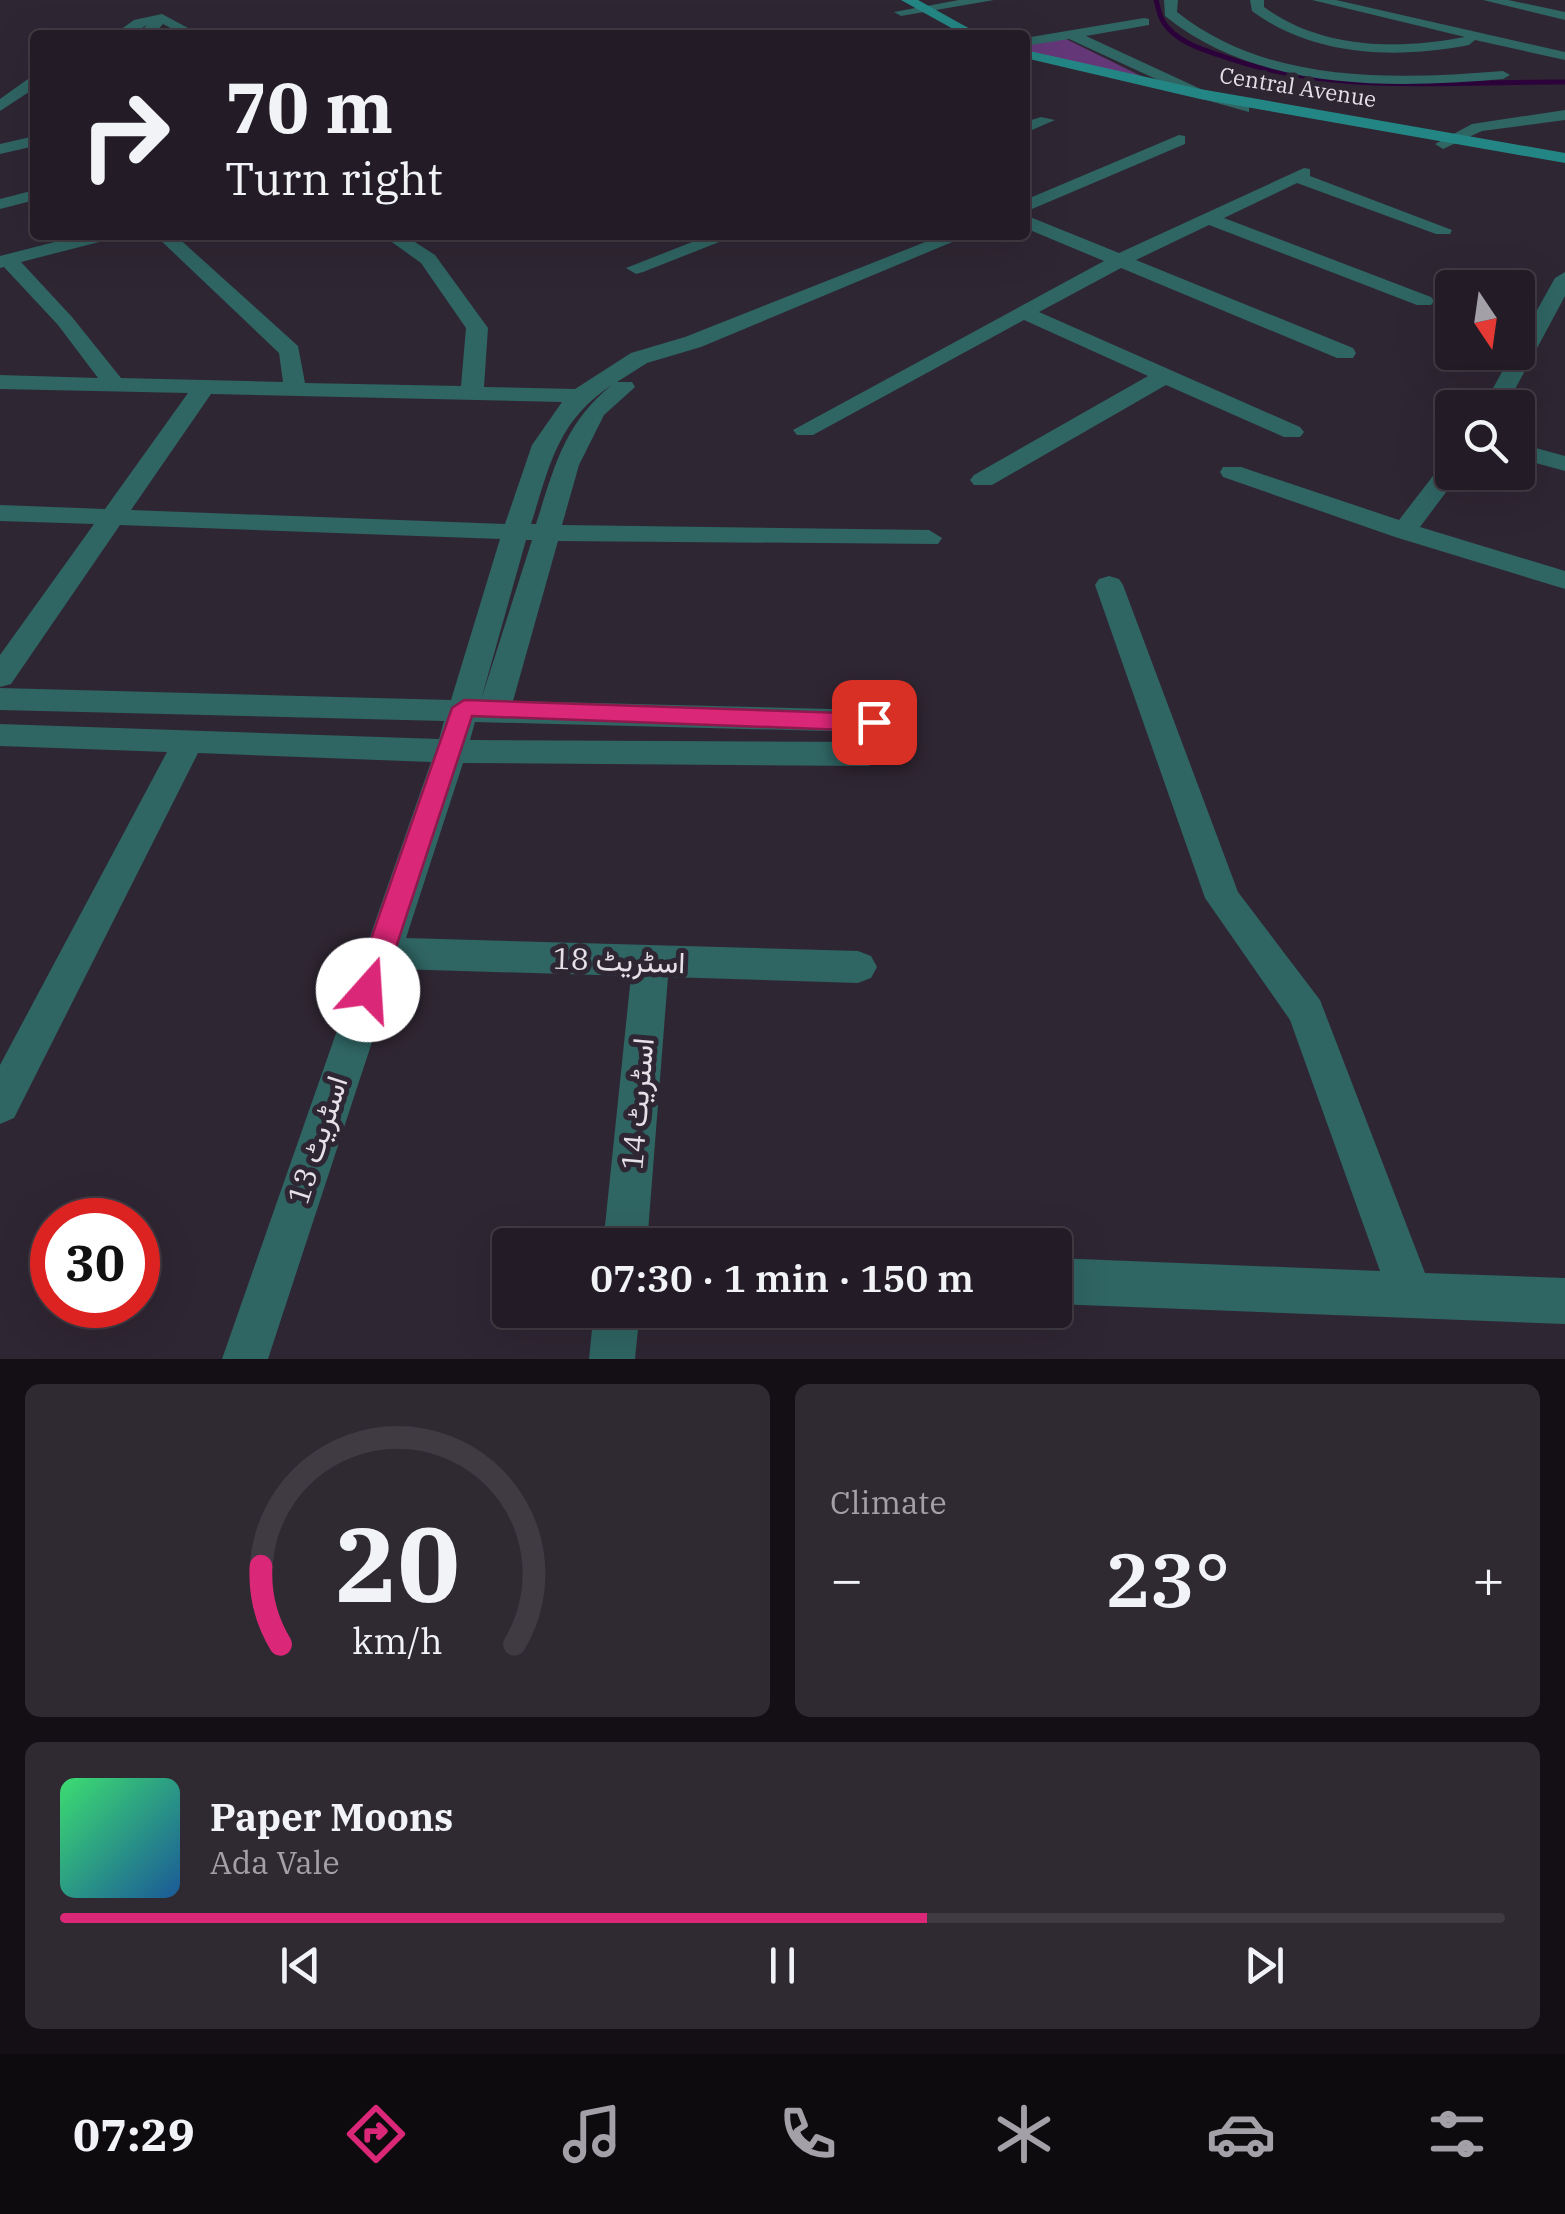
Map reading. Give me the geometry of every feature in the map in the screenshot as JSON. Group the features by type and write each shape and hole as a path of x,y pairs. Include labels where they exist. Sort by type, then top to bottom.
{"street":[{"path":"884,0 921,10 963,30"},
{"path":"921,10 987,0"},
{"path":"1171,0 1170,13 1186,30 1219,48 1268,63 1390,80 1503,75"},
{"path":"1258,0 1258,8 1268,18 1317,38 1364,46 1420,48 1482,38"},
{"path":"1319,0 1565,56"},
{"path":"1490,0 1565,16"},
{"path":"904,6 940,30"},
{"path":"127,30 139,22 162,18 185,30"},
{"path":"150,30 162,18"},
{"path":"1030,41 1144,22"},
{"path":"1070,34 1200,94 1243,109"},
{"path":"1301,46 1317,38"},
{"path":"1268,63 1284,54"},
{"name":"Central Avenue","path":"1030,55 1200,94 1448,140 1565,167"},
{"name":"Central Avenue","path":"1030,64 1243,109 1565,158"},
{"path":"8,76 30,77"},
{"path":"0,106 30,83"},
{"path":"0,126 30,108"},
{"path":"1448,140 1508,120 1565,115"},
{"path":"1030,126 1047,120"},
{"path":"1030,205 1179,140"},
{"path":"0,149 30,142"},
{"path":"805,430 1120,260 1300,175 1443,230"},
{"path":"0,204 30,197"},
{"path":"1208,218 1424,301"},
{"path":"1030,223 1345,353"},
{"path":"4,261 85,240"},
{"path":"169,240 290,352 295,390"},
{"path":"399,240 428,259 476,328 472,393"},
{"path":"636,268 714,240"},
{"path":"479,709 515,532 544,446 556,423 580,396 640,358 694,342 948,240"},
{"path":"4,261 65,321 115,385"},
{"path":"1503,390 1565,278"},
{"path":"1022,312 1292,432"},
{"path":"479,709 547,532 567,465 594,411 694,342"},
{"path":"983,480 1166,376"},
{"path":"0,382 580,396"},
{"path":"0,677 204,389"},
{"path":"1535,455 1565,464"},
{"path":"1232,472 1404,531 1565,580"},
{"path":"1404,531 1435,490"},
{"path":"0,513 114,514 515,532 929,538"},
{"path":"1108,585 1224,898 1306,1012 1411,1295"},
{"path":"0,699 869,721 885,730 886,742 868,754 451,751 0,735"},
{"name":"اسٹریٹ 13","path":"245,1359 451,751 479,709"},
{"path":"0,1105 188,742"},
{"name":"اسٹریٹ 18","path":"380,952 858,968"},
{"name":"اسٹریٹ 14","path":"626,1228 651,963"},
{"path":"1072,1282 1565,1302"},
{"path":"612,1359 615,1328"}],"shaded area":[{"path":"1062,37 1145,78 1030,53 1030,43"}],"waterway":[{"path":"1156,0 1163,22 1179,38 1264,69 1306,77 1392,84 1565,82"}],"route":[{"path":"368,990 464,708 874,722"}]}
